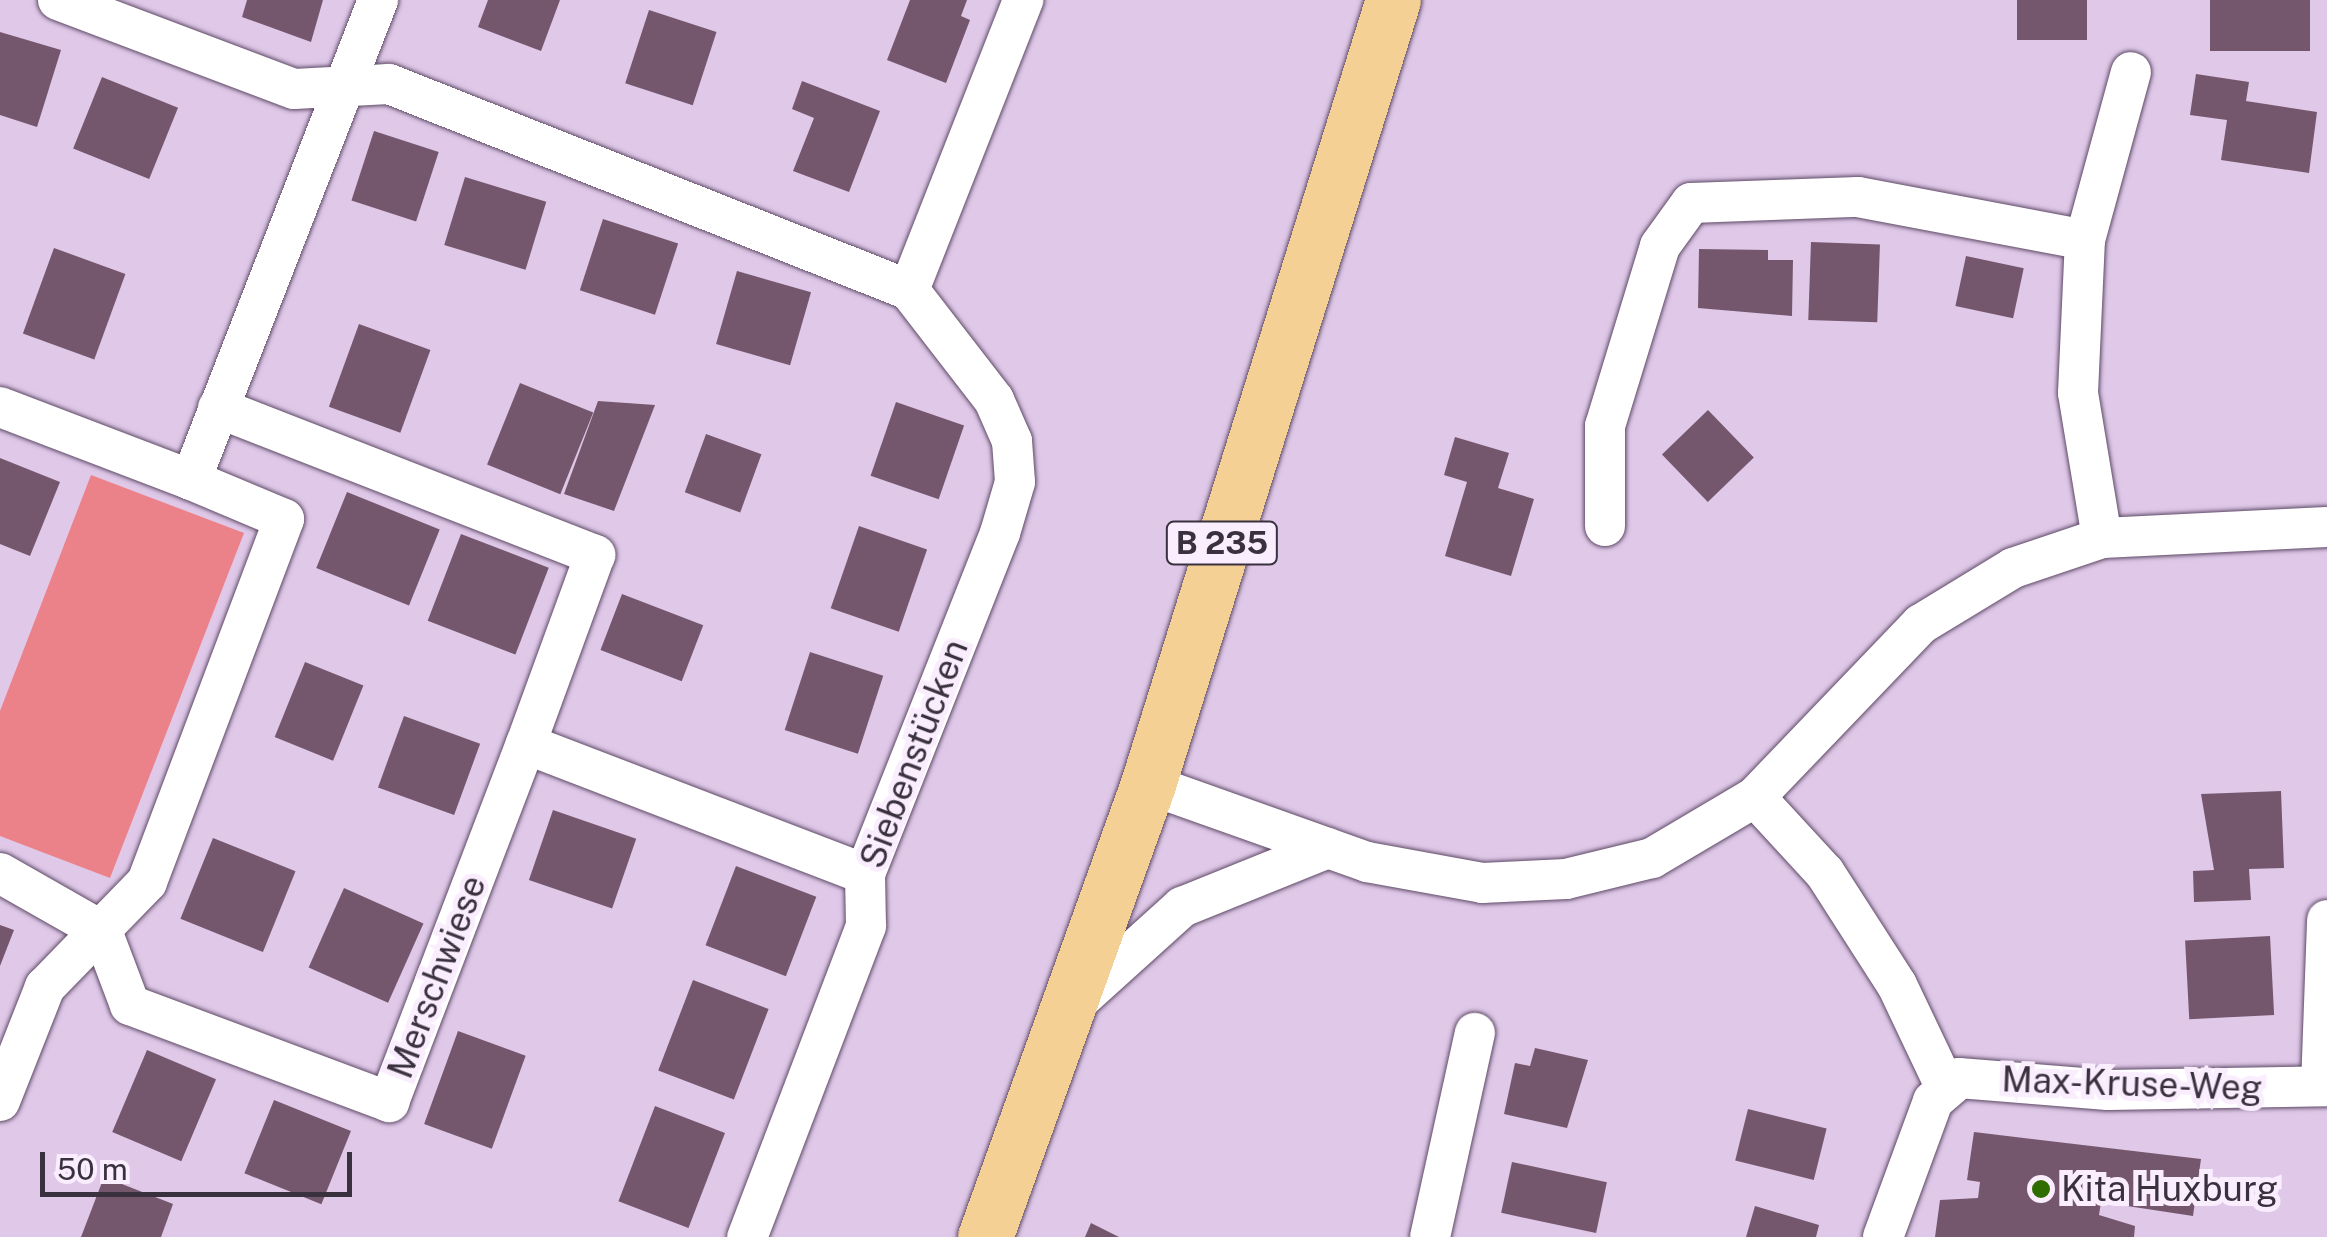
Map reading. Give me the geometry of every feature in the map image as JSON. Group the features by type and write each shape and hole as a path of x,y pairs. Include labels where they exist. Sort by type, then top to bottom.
{"main road":[{"name":"B 235","path":"985,1237 1148,784 1393,0"}],"street":[{"path":"58,0 294,89 388,84 909,290 1023,0"},
{"path":"191,480 348,86 378,0"},
{"path":"2102,538 2078,393 2085,240 2131,72"},
{"path":"1604,526 1605,426 1660,246 1692,202 1858,197 2085,240"},
{"name":"Siebenstücken","path":"748,1237 866,926 865,874 1014,482 994,400 909,290"},
{"path":"0,407 284,520 147,882 45,987 0,1101"},
{"name":"Merschwiese","path":"102,931 130,1004 389,1102 594,554 218,408"},
{"path":"1148,784 1328,848 1482,883 1566,879 1652,858 1755,797 1921,624 2014,568 2102,538 2327,527"},
{"path":"526,744 865,874"},
{"path":"1755,797 1825,873 1897,985 1944,1084 1883,1237"},
{"path":"1068,1010 1182,907 1328,848"},
{"path":"0,873 102,931"},
{"name":"Max-Kruse-Weg","path":"1944,1084 2228,1092 2324,1086 2327,920"},
{"path":"1430,1237 1475,1033"}],"shaded area":[{"path":"91,475 244,533 110,878 0,836 0,711"}],"building":[{"path":"247,0 323,0 311,42 242,17"},
{"path":"488,0 560,0 541,51 478,27"},
{"path":"910,0 967,0 961,16 970,20 946,83 887,60"},
{"path":"2017,0 2087,0 2087,40 2017,40"},
{"path":"2210,0 2310,0 2310,51 2210,51"},
{"path":"649,10 717,32 693,105 625,83"},
{"path":"0,32 61,50 37,127 0,115"},
{"path":"2196,74 2249,82 2246,101 2317,112 2309,173 2221,160 2227,120 2190,115"},
{"path":"102,77 178,108 149,179 73,148"},
{"path":"802,81 880,111 849,192 793,171 814,118 792,109"},
{"path":"374,131 439,152 416,221 351,200"},
{"path":"465,177 546,202 526,270 444,245"},
{"path":"603,219 678,243 655,315 580,290"},
{"path":"1811,242 1880,244 1877,322 1808,320"},
{"path":"54,248 125,274 94,360 23,334"},
{"path":"1699,249 1768,250 1768,260 1793,260 1792,316 1698,308"},
{"path":"1966,256 2024,268 2013,318 1955,306"},
{"path":"737,271 811,292 790,365 716,344"},
{"path":"359,324 430,350 400,433 329,407"},
{"path":"520,383 593,413 560,494 487,465"},
{"path":"598,401 655,405 614,511 564,494"},
{"path":"896,402 964,425 939,499 871,476"},
{"path":"1708,410 1754,457 1708,502 1662,454"},
{"path":"706,434 761,454 740,512 685,492"},
{"path":"1455,437 1509,453 1498,488 1534,499 1511,576 1445,556 1467,482 1444,475"},
{"path":"0,458 60,482 30,556 0,544"},
{"path":"347,492 440,529 409,605 316,568"},
{"path":"859,526 927,549 899,632 831,608"},
{"path":"461,534 549,568 515,655 428,621"},
{"path":"622,594 703,625 682,681 600,650"},
{"path":"810,652 883,676 858,754 785,730"},
{"path":"305,662 363,686 333,761 275,737"},
{"path":"404,716 480,744 454,815 378,787"},
{"path":"2281,791 2284,868 2249,869 2251,900 2194,902 2193,871 2214,870 2201,794"},
{"path":"553,810 636,839 612,909 529,880"},
{"path":"213,838 296,871 263,952 180,919"},
{"path":"736,866 816,897 786,976 706,945"},
{"path":"344,888 423,923 388,1003 309,967"},
{"path":"0,925 14,930 0,966"},
{"path":"2270,936 2274,1015 2189,1019 2185,940"},
{"path":"693,980 769,1009 734,1100 658,1071"},
{"path":"458,1031 526,1056 492,1149 424,1124"},
{"path":"1535,1048 1588,1060 1567,1128 1504,1114 1515,1063 1530,1066"},
{"path":"147,1050 216,1079 181,1161 112,1132"},
{"path":"274,1100 351,1131 321,1204 244,1173"},
{"path":"655,1106 725,1133 688,1228 618,1201"},
{"path":"1748,1109 1827,1129 1814,1180 1735,1160"},
{"name":"Kita Huxburg","path":"1974,1132 2201,1159 2193,1216 2101,1202 2099,1215 2135,1226 2134,1237 1935,1237 1940,1200 1978,1198 1980,1182 1967,1180"},
{"path":"1512,1162 1607,1182 1596,1233 1501,1213"},
{"path":"104,1177 173,1204 161,1237 81,1237"},
{"path":"1755,1206 1819,1225 1816,1237 1746,1237"},
{"path":"1091,1223 1119,1237 1085,1237"}],"place":[{"name":"Kita Huxburg","path":"2041,1189"}]}
